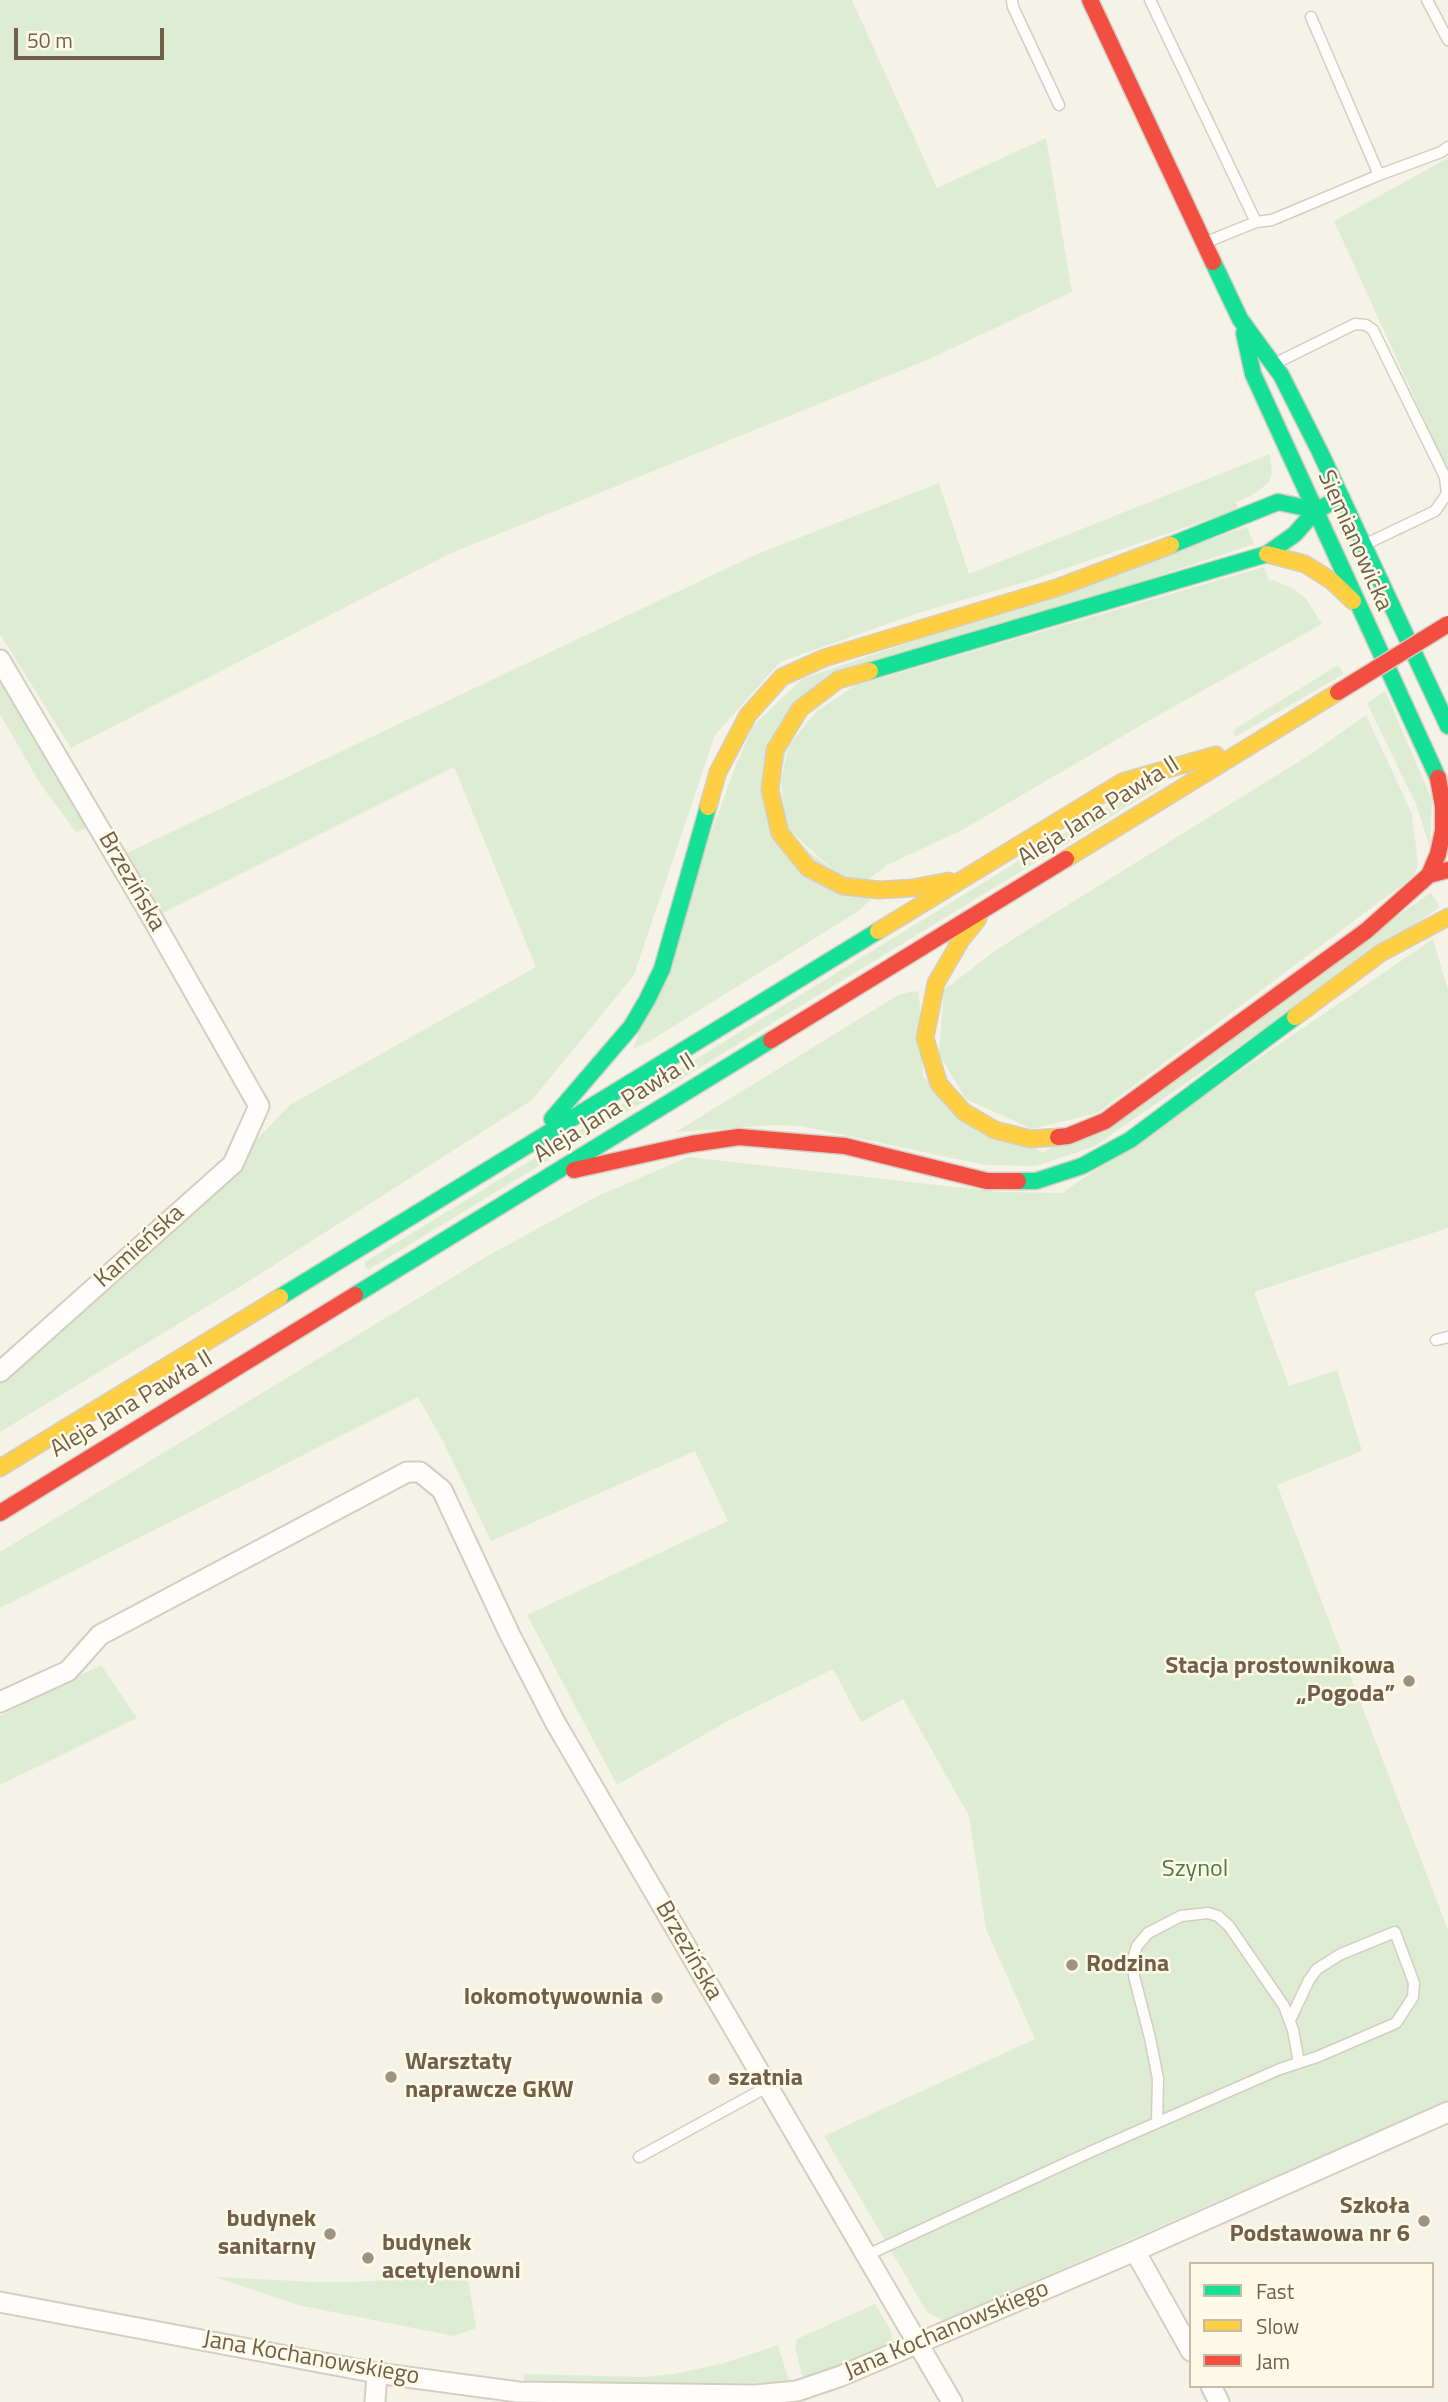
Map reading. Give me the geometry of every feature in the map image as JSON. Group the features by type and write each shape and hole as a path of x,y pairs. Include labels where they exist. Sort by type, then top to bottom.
{"main road":[{"name":"Siemianowicka","path":"1090,0 1240,319 1274,364 1342,498 1448,726"},
{"name":"Siemianowicka","path":"1240,319 1253,374 1438,777 1443,806 1443,831 1438,854 1429,875"},
{"path":"967,878 912,888 880,890 843,886 808,869 780,833 770,790 775,750 800,709 838,680 1268,554 1295,534 1316,510 1342,498"},
{"path":"529,1145 631,1027 647,1000 662,969 718,772 748,715 782,677 824,659 1059,587 1278,502 1316,510"},
{"path":"1268,554 1305,564 1332,581 1358,605"},
{"name":"Aleja Jana Pawła II","path":"0,1513 1448,624"},
{"name":"Aleja Jana Pawła II","path":"0,1468 1122,782 1254,743"},
{"path":"988,907 961,940 936,983 925,1038 939,1084 964,1112 995,1130 1031,1139 1068,1136 1105,1121 1366,931 1429,875 1448,870"},
{"path":"549,1176 691,1144 739,1137 845,1146 988,1181 1036,1181 1082,1166 1130,1140 1381,953 1448,917"}],"street":[{"name":"Brzezińska","path":"0,660 260,1106"},
{"name":"Kamieńska","path":"0,1372 233,1164 260,1106"},
{"name":"Brzezińska","path":"0,1702 68,1671 100,1635 407,1472 419,1472 442,1490 510,1635 555,1722 951,2402"},
{"name":"Jana Kochanowskiego","path":"0,2302 377,2373 518,2392 685,2398 797,2391 841,2376 1135,2250 1448,2112"},
{"path":"1135,2250 1189,2347"},
{"path":"375,2402 377,2373"}],"lane":[{"path":"1012,0 1059,104"},
{"path":"1150,0 1256,222"},
{"path":"1427,0 1448,40"},
{"path":"1311,17 1379,174"},
{"path":"1204,243 1256,222 1272,220 1448,147"},
{"path":"1274,364 1355,324 1366,325 1373,330 1445,477 1447,494 1435,511 1364,545"},
{"path":"1436,1340 1448,1337"},
{"path":"1157,2123 1158,2079 1133,1976 1133,1959 1137,1946 1148,1933 1181,1916 1208,1913 1218,1916 1229,1926 1276,1993 1290,2020 1299,2063"},
{"path":"865,2256 1157,2123 1396,2022 1413,1997 1414,1983 1395,1932 1340,1954 1317,1969 1290,2020"},
{"path":"639,2157 767,2087"}],"green space":[{"path":"0,0 852,0 937,188 1046,138 1072,292 927,360 449,554 71,748 0,634"},
{"path":"1448,158 1448,471 1334,221"},
{"path":"1270,454 1272,474 1269,482 1236,503 1238,509 1029,581 921,612 780,662 715,735 634,975 532,1100 249,1281 0,1432 0,1384 123,1278 290,1105 536,967 454,767 161,914 127,853 755,555 939,483 969,574"},
{"path":"1247,527 1254,544 802,695 768,819 870,900 860,910 633,1049 734,770 753,726 802,679"},
{"path":"1264,567 1269,580 1292,588 1306,599 1322,624 962,830 887,865 868,880 840,876 786,827 781,781 789,745 816,712 854,686"},
{"path":"1338,665 1344,674 1235,737 1235,729"},
{"path":"0,677 90,826 76,832 41,785 0,714"},
{"path":"1385,691 1432,800 1430,848 1416,804 1367,703"},
{"path":"1366,715 1412,814 1418,865 1414,876 1097,1113 1032,1129 966,1099 939,1054 944,990 992,953 1311,754"},
{"path":"1151,780 1159,787 368,1270 365,1267 365,1262"},
{"path":"1431,893 1440,907 1095,1146 1036,1166 985,1165 801,1126 774,1125 676,1132 898,995 916,991 919,993 923,1077 1043,1153"},
{"name":"Szynol","path":"1433,939 1448,990 1448,1228 1254,1292 1289,1386 1337,1370 1362,1451 1277,1485 1448,1930 1448,2101 943,2321 927,2312 824,2136 1035,2039 986,1929 969,1816 903,1699 861,1722 833,1669 726,1722 617,1785 527,1615 728,1521 695,1451 491,1541 444,1443 418,1397 0,1608 0,1552 491,1254 596,1197 688,1157 999,1192 1062,1193"},
{"path":"101,1665 137,1718 0,1785 0,1716"},
{"path":"456,2270 467,2273 476,2328 454,2336 298,2305 215,2277 352,2282 390,2280"},
{"path":"875,2304 891,2331 893,2342 819,2375 803,2379 795,2347 797,2339"},
{"path":"778,2345 789,2382 666,2385 524,2382 524,2374 642,2377 674,2374 725,2363"}],"traffic: fast":[{"path":"1213,262 1240,319 1281,375 1320,452 1448,726"},
{"path":"1244,333 1253,374 1438,778"},
{"path":"870,671 1267,554 1295,534 1316,510 1342,498"},
{"path":"1171,545 1278,502 1316,510"},
{"path":"552,1119 631,1027 647,1000 662,969 708,807"},
{"path":"280,1297 878,931"},
{"path":"1018,1181 1036,1181 1082,1166 1130,1140 1295,1017"},
{"path":"355,1295 771,1040"}],"traffic: slow":[{"path":"708,807 718,772 748,715 782,677 824,658 1059,587 1171,545"},
{"path":"1267,554 1305,564 1332,581 1353,601"},
{"path":"870,671 838,680 800,709 775,750 770,790 780,833 808,868 843,886 880,890 912,888 949,881"},
{"path":"1066,859 1338,692"},
{"path":"878,931 1122,782 1216,755"},
{"path":"1295,1017 1381,953 1448,917"},
{"path":"978,919 961,940 936,983 925,1038 939,1084 964,1112 995,1130 1031,1139 1058,1137"},
{"path":"0,1468 280,1297"}],"traffic: jam":[{"path":"1090,0 1213,262"},
{"path":"1338,692 1448,624"},
{"path":"1429,875 1438,854 1443,831 1443,806 1438,778"},
{"path":"771,1040 1066,859"},
{"path":"1058,1137 1068,1136 1105,1121 1366,931 1429,875 1448,870"},
{"path":"574,1170 691,1144 739,1137 845,1146 987,1181 1018,1181"},
{"path":"0,1513 355,1295"}],"place":[{"name":"Stacja prostownikowa „Pogoda”","path":"1409,1681"},
{"name":"Rodzina","path":"1072,1965"},
{"name":"lokomotywownia","path":"657,1998"},
{"name":"Warsztaty naprawcze GKW","path":"391,2077"},
{"name":"szatnia","path":"714,2079"},
{"name":"Szkoła Podstawowa nr 6","path":"1424,2221"},
{"name":"budynek sanitarny","path":"330,2234"},
{"name":"budynek acetylenowni","path":"368,2258"}]}
